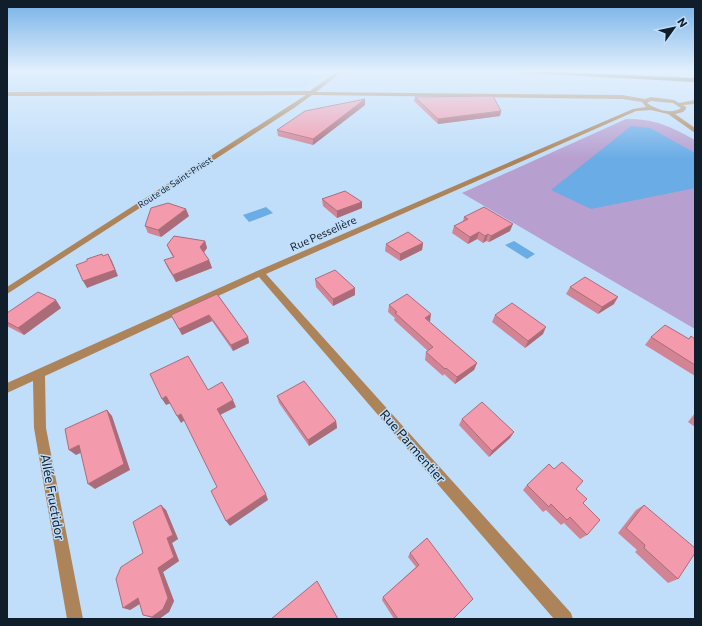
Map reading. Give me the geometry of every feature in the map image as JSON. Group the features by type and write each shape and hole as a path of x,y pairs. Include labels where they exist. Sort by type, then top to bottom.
{"street":[{"name":"Route de Saint-Priest","path":"7,291 301,100"},
{"path":"632,100 670,112 695,131"},
{"path":"648,105 650,100"},
{"path":"666,100 683,106 684,110 670,112"},
{"path":"679,104 695,102"},
{"name":"Rue Pesselière","path":"7,388 260,273 648,105"},
{"name":"Rue Parmentier","path":"260,273 565,619"},
{"name":"Allée Fructidor","path":"39,374 40,428 75,619"}],"shaded area":[{"path":"626,119 646,120 662,124 695,140 695,329 462,193"},
{"path":"631,126 650,128 695,153 695,188 591,209 551,190"},
{"path":"266,207 273,213 249,222 243,215"},
{"path":"514,241 535,254 527,259 505,245"}],"building":[{"path":"363,100 313,139 277,130 305,111"},
{"path":"418,100 495,100 501,111 438,119"},
{"path":"345,191 362,202 337,211 322,199"},
{"path":"168,203 186,209 158,230 145,226 151,208"},
{"path":"484,207 513,224 491,236 488,234 485,236 479,232 470,237 454,226 468,219 464,217"},
{"path":"408,232 423,243 400,254 386,244"},
{"path":"174,236 205,241 200,247 209,260 173,275 164,260 174,257 167,245"},
{"path":"102,254 103,256 108,254 115,270 83,281 76,265 87,261 87,259"},
{"path":"335,270 355,288 333,299 315,279"},
{"path":"585,277 618,297 602,307 570,287"},
{"path":"38,292 56,300 18,328 7,322 7,313"},
{"path":"217,294 248,337 231,345 209,315 179,329 171,315"},
{"path":"407,294 431,314 425,318 477,363 457,377 446,368 445,369 426,352 433,347 395,313 397,312 389,305"},
{"path":"512,303 546,327 528,341 495,315"},
{"path":"665,325 689,339 691,336 695,339 695,365 651,337"},
{"path":"188,356 208,390 222,382 233,400 217,409 266,494 226,521 211,491 217,487 181,414 177,416 166,396 162,399 150,374"},
{"path":"304,381 336,421 308,440 277,396"},
{"path":"482,402 514,432 492,451 462,419"},
{"path":"107,410 124,464 88,484 79,445 69,450 65,429"},
{"path":"562,462 583,481 576,489 587,499 583,503 600,520 587,535 570,517 567,520 551,504 549,507 527,485 549,464 554,469"},
{"path":"161,505 173,535 167,538 174,557 158,568 168,598 163,609 152,617 143,615 138,598 123,608 116,579 121,567 143,553 133,522"},
{"path":"644,505 695,548 695,553 678,579 644,548 645,545 626,528"},
{"path":"427,538 473,599 453,619 398,619 383,597 419,565 410,553"},
{"path":"317,581 338,619 271,619"}]}
